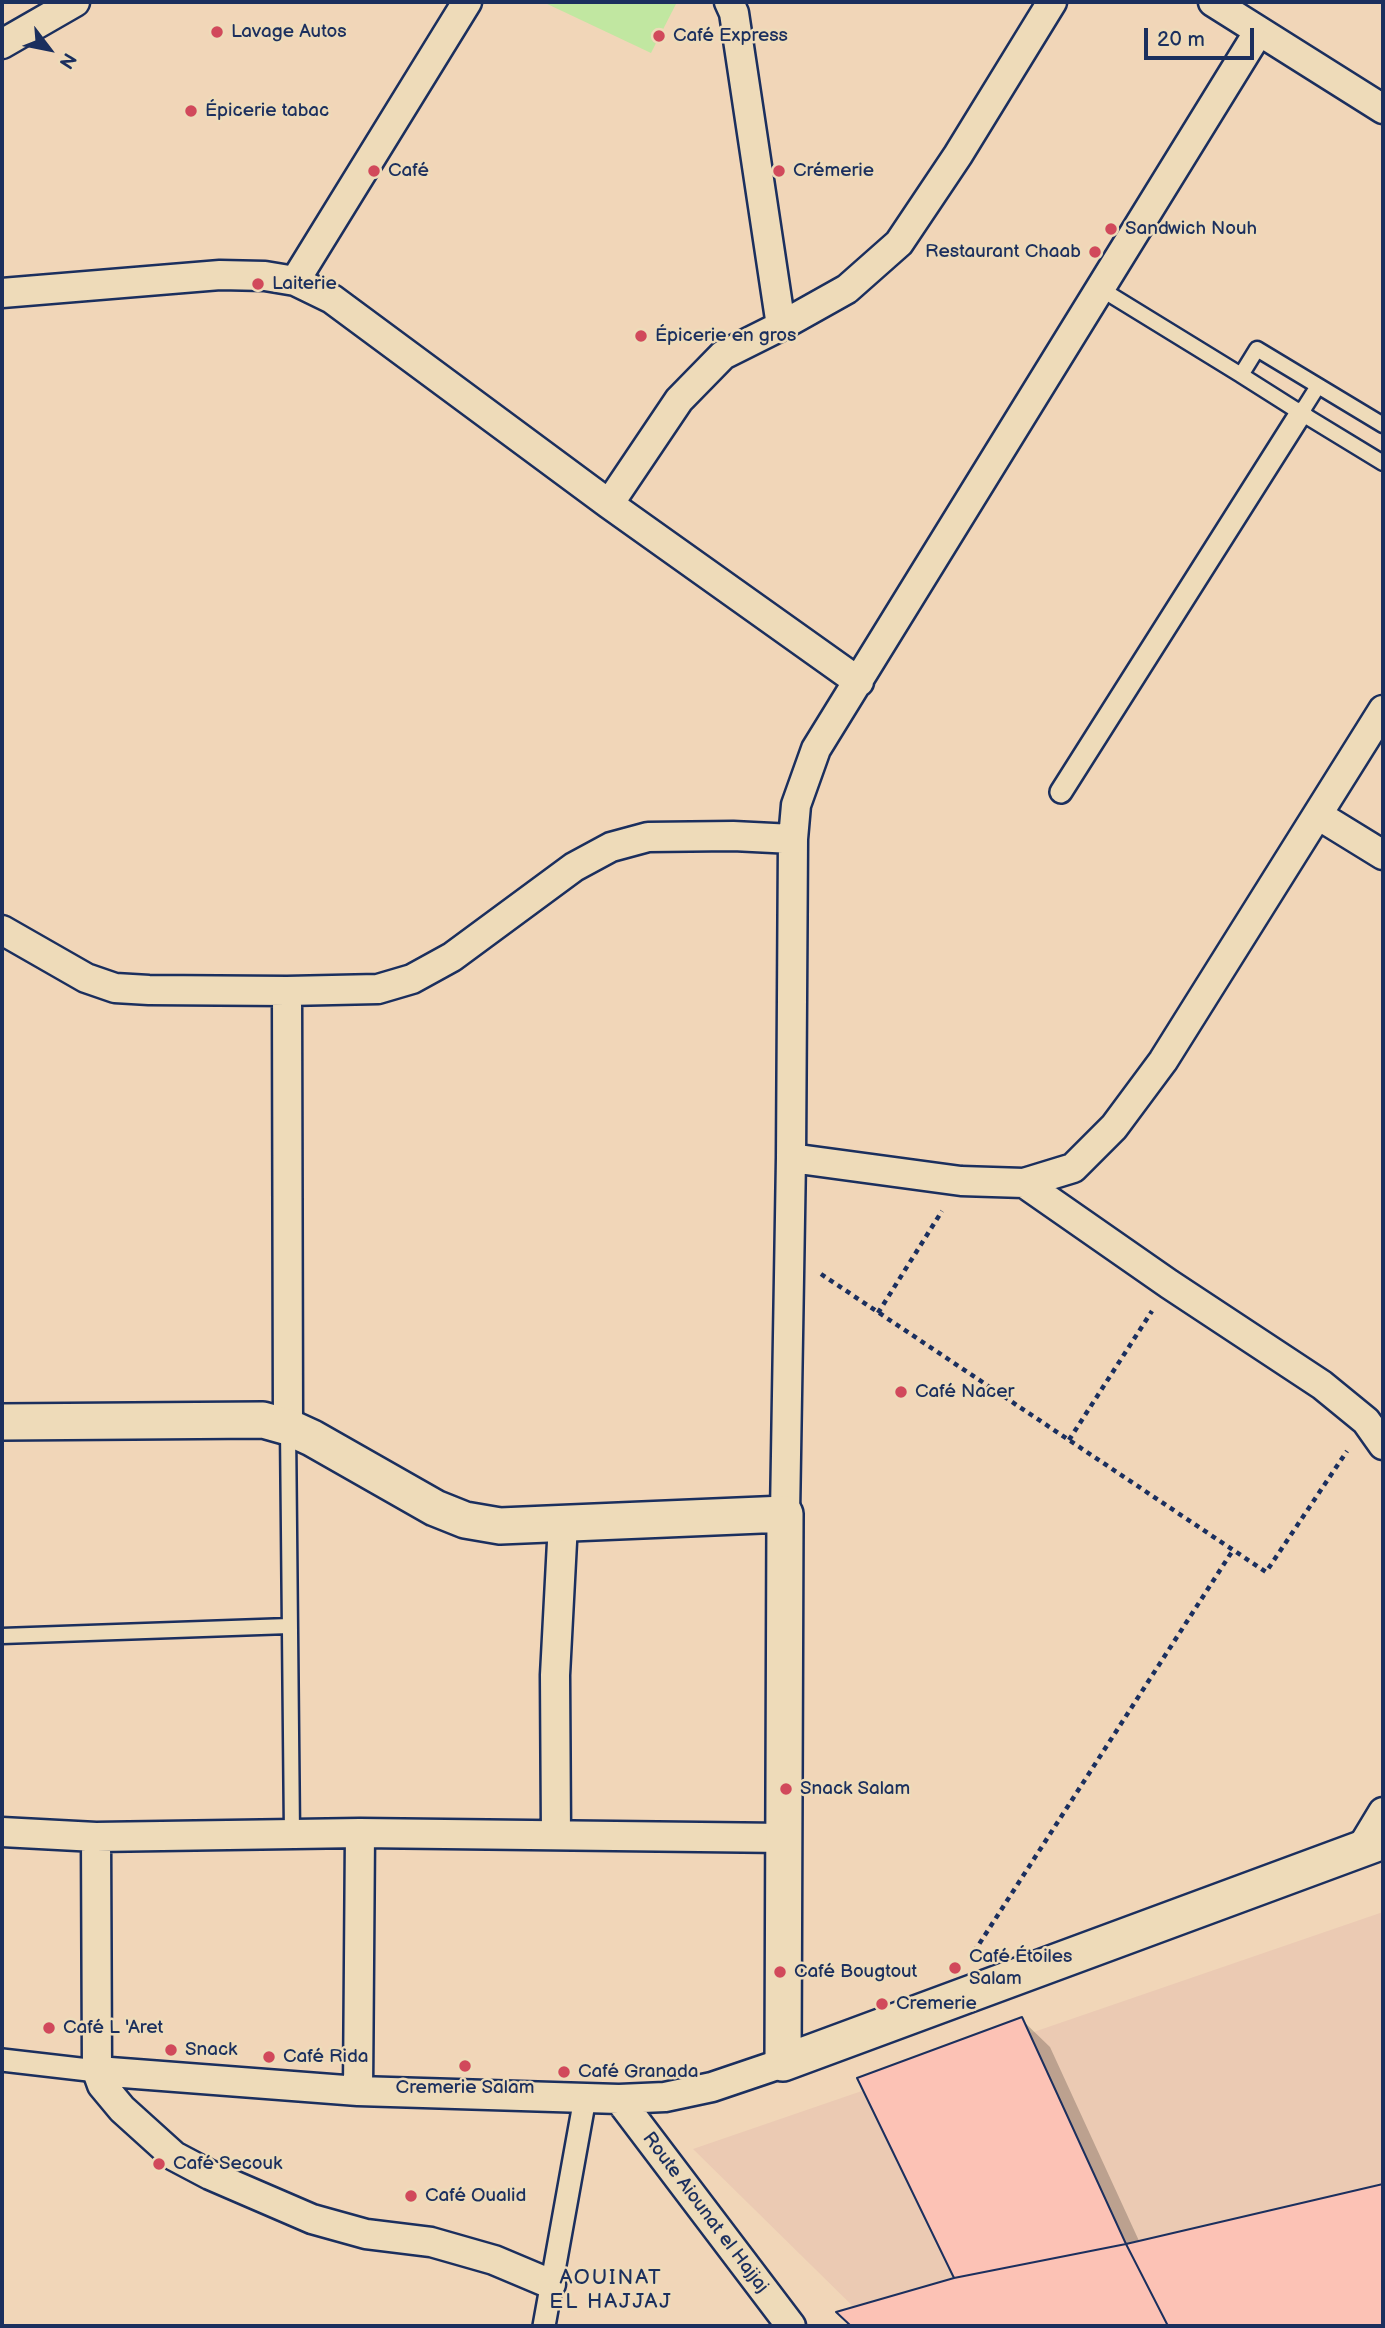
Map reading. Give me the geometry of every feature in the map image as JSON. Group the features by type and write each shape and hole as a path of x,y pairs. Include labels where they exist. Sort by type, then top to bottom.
{"street":[{"path":"2,44 45,12 75,2"},
{"path":"295,281 467,2"},
{"path":"729,2 734,13 781,326"},
{"path":"609,504 679,400 723,355 847,289 899,243 958,155 1052,2"},
{"path":"1213,2 1383,109"},
{"path":"783,2063 785,1514 793,839 796,805 816,749 1259,31"},
{"path":"2,293 220,275 265,276 295,281 331,299 609,504 859,682"},
{"path":"1061,792 1301,413"},
{"path":"791,1158 961,1181 1024,1183 1073,1168 1114,1127 1163,1061 1383,710"},
{"path":"1318,815 1383,855"},
{"path":"2,930 86,978 115,988 287,991 378,989 412,979 452,957 574,867 611,847 648,837 733,835 793,839"},
{"path":"287,991 288,1427"},
{"path":"1024,1183 1169,1284 1322,1385 1366,1421 1383,1446"},
{"path":"2,1422 263,1420 312,1438 435,1508 465,1520 500,1525 785,1514"},
{"path":"556,1835 555,1675 563,1523"},
{"path":"2,2060 97,2071 358,2091 619,2099 665,2097 712,2087 783,2063 1372,1845 1383,1812"},
{"path":"2,1832 96,1837 359,1833 785,1838"},
{"path":"358,2091 359,1833"},
{"path":"96,1837 97,2071 107,2091 147,2133 174,2156 210,2175 313,2219 366,2234 431,2242 494,2260 551,2284"},
{"path":"544,2326 585,2098"},
{"name":"Route Aiounat el Hajjaj","path":"619,2099 791,2326"}],"lane":[{"path":"1101,289 1383,463"},
{"path":"1241,375 1257,349 1383,425"},
{"path":"1301,413 1318,386"},
{"path":"288,1427 292,1834"},
{"path":"2,1636 289,1626"}],"path":[{"path":"878,1313 961,1181"},
{"path":"790,1254 1266,1572 1366,1421"},
{"path":"1069,1440 1169,1284"},
{"path":"971,1958 1233,1550"}],"shaded area":[{"path":"1383,1912 1383,2326 873,2326 693,2149"}],"green space":[{"path":"543,2 677,2 651,53"}],"building":[{"path":"1022,2017 1126,2244 954,2278 857,2078"},
{"path":"1383,2184 1383,2326 1168,2326 1126,2244"},
{"path":"1126,2244 1168,2326 851,2326 836,2312 954,2278"}],"place":[{"name":"Lavage Autos","path":"217,32"},
{"name":"Café Express","path":"659,36"},
{"name":"Épicerie tabac","path":"191,111"},
{"name":"Café","path":"374,171"},
{"name":"Crémerie","path":"779,171"},
{"name":"Sandwich Nouh","path":"1111,229"},
{"name":"Restaurant Chaab","path":"1095,252"},
{"name":"Laiterie","path":"258,284"},
{"name":"Épicerie en gros","path":"641,336"},
{"name":"Café Nacer","path":"901,1392"},
{"name":"Snack Salam","path":"786,1789"},
{"name":"Café Étoiles Salam","path":"955,1968"},
{"name":"Café Bougtout","path":"780,1972"},
{"name":"Cremerie","path":"882,2004"},
{"name":"Café L 'Aret","path":"49,2028"},
{"name":"Snack","path":"171,2050"},
{"name":"Café Rida","path":"269,2057"},
{"name":"Cremerie Salam","path":"465,2066"},
{"name":"Café Granada","path":"564,2072"},
{"name":"Café Secouk","path":"159,2164"},
{"name":"Café Oualid","path":"411,2196"}],"district":[{"name":"AOUINAT EL HAJJAJ","path":"611,2291"}]}
